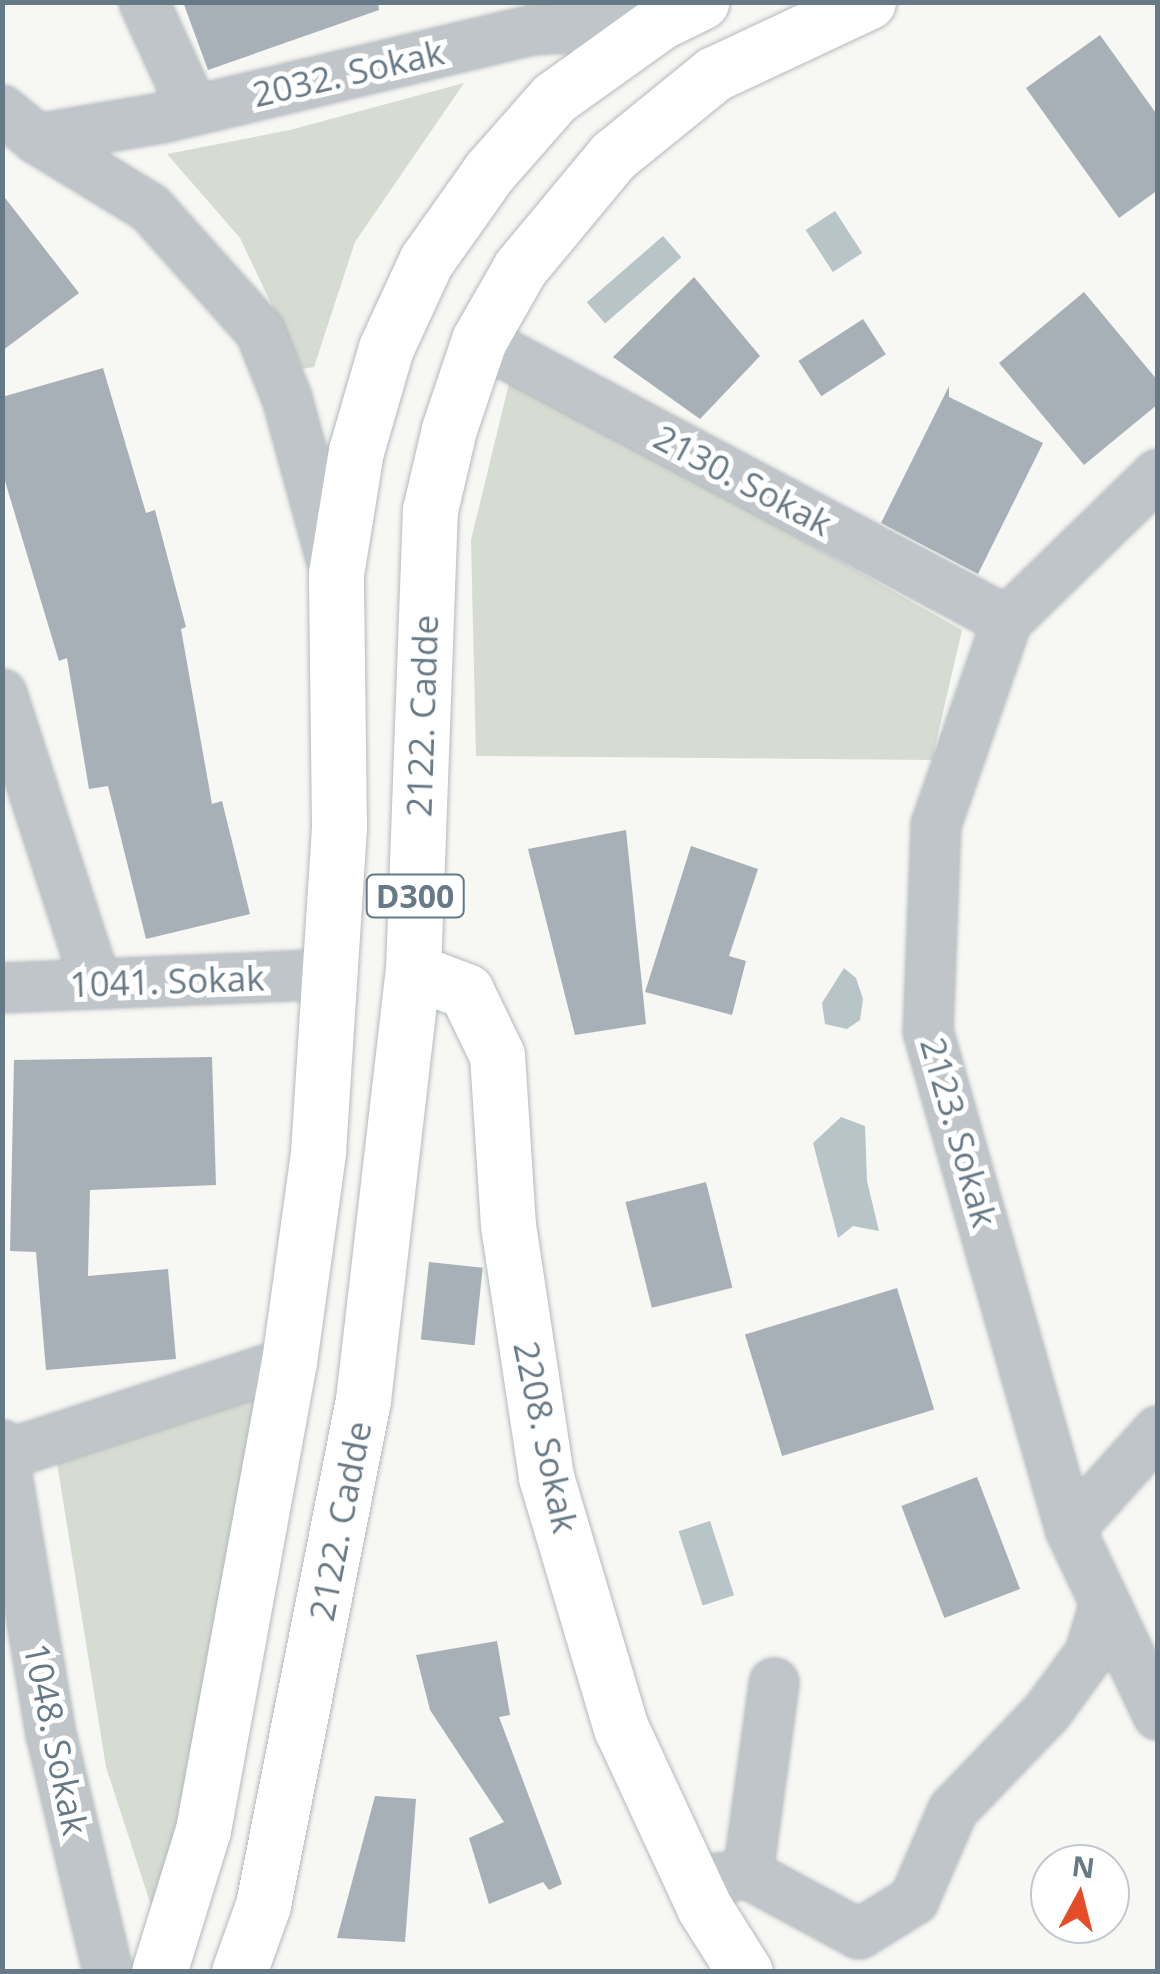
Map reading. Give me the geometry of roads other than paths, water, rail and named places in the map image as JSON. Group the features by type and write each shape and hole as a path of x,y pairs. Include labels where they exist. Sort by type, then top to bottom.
{"main road":[{"path":"714,74 820,2"},
{"name":"2122. Cadde","path":"240,1972 264,1905 364,1400 413,971 430,510 479,340 520,268 613,156 714,74 868,2"},
{"name":"D300","path":"159,1972 203,1830 289,1362 320,1132 339,827 336,574 366,417 386,348 426,261 489,172 554,98 681,12"},
{"name":"2208. Sokak","path":"413,971 466,991 497,1055 508,1225 546,1477 621,1728 691,1882 741,1970"}],"street":[{"path":"144,2 192,109"},
{"name":"2032. Sokak","path":"20,124 192,109 533,30 681,12"},
{"name":"2032. Sokak","path":"20,124 150,208 260,331 287,398 336,574"},
{"name":"2130. Sokak","path":"479,340 1007,620"},
{"name":"2123. Sokak","path":"1158,474 1007,620 936,826 928,1031 1070,1529 1158,1715"},
{"path":"2,694 96,982"},
{"name":"1041. Sokak","path":"2,988 332,974"},
{"path":"3,1452 289,1362"},
{"path":"1070,1529 1158,1431"},
{"name":"1048. Sokak","path":"3,1452 50,1734 108,1972"},
{"path":"691,1882 748,1874 859,1934 914,1900 953,1810 1047,1712 1090,1653 1104,1603"},
{"path":"748,1874 774,1683"}]}
